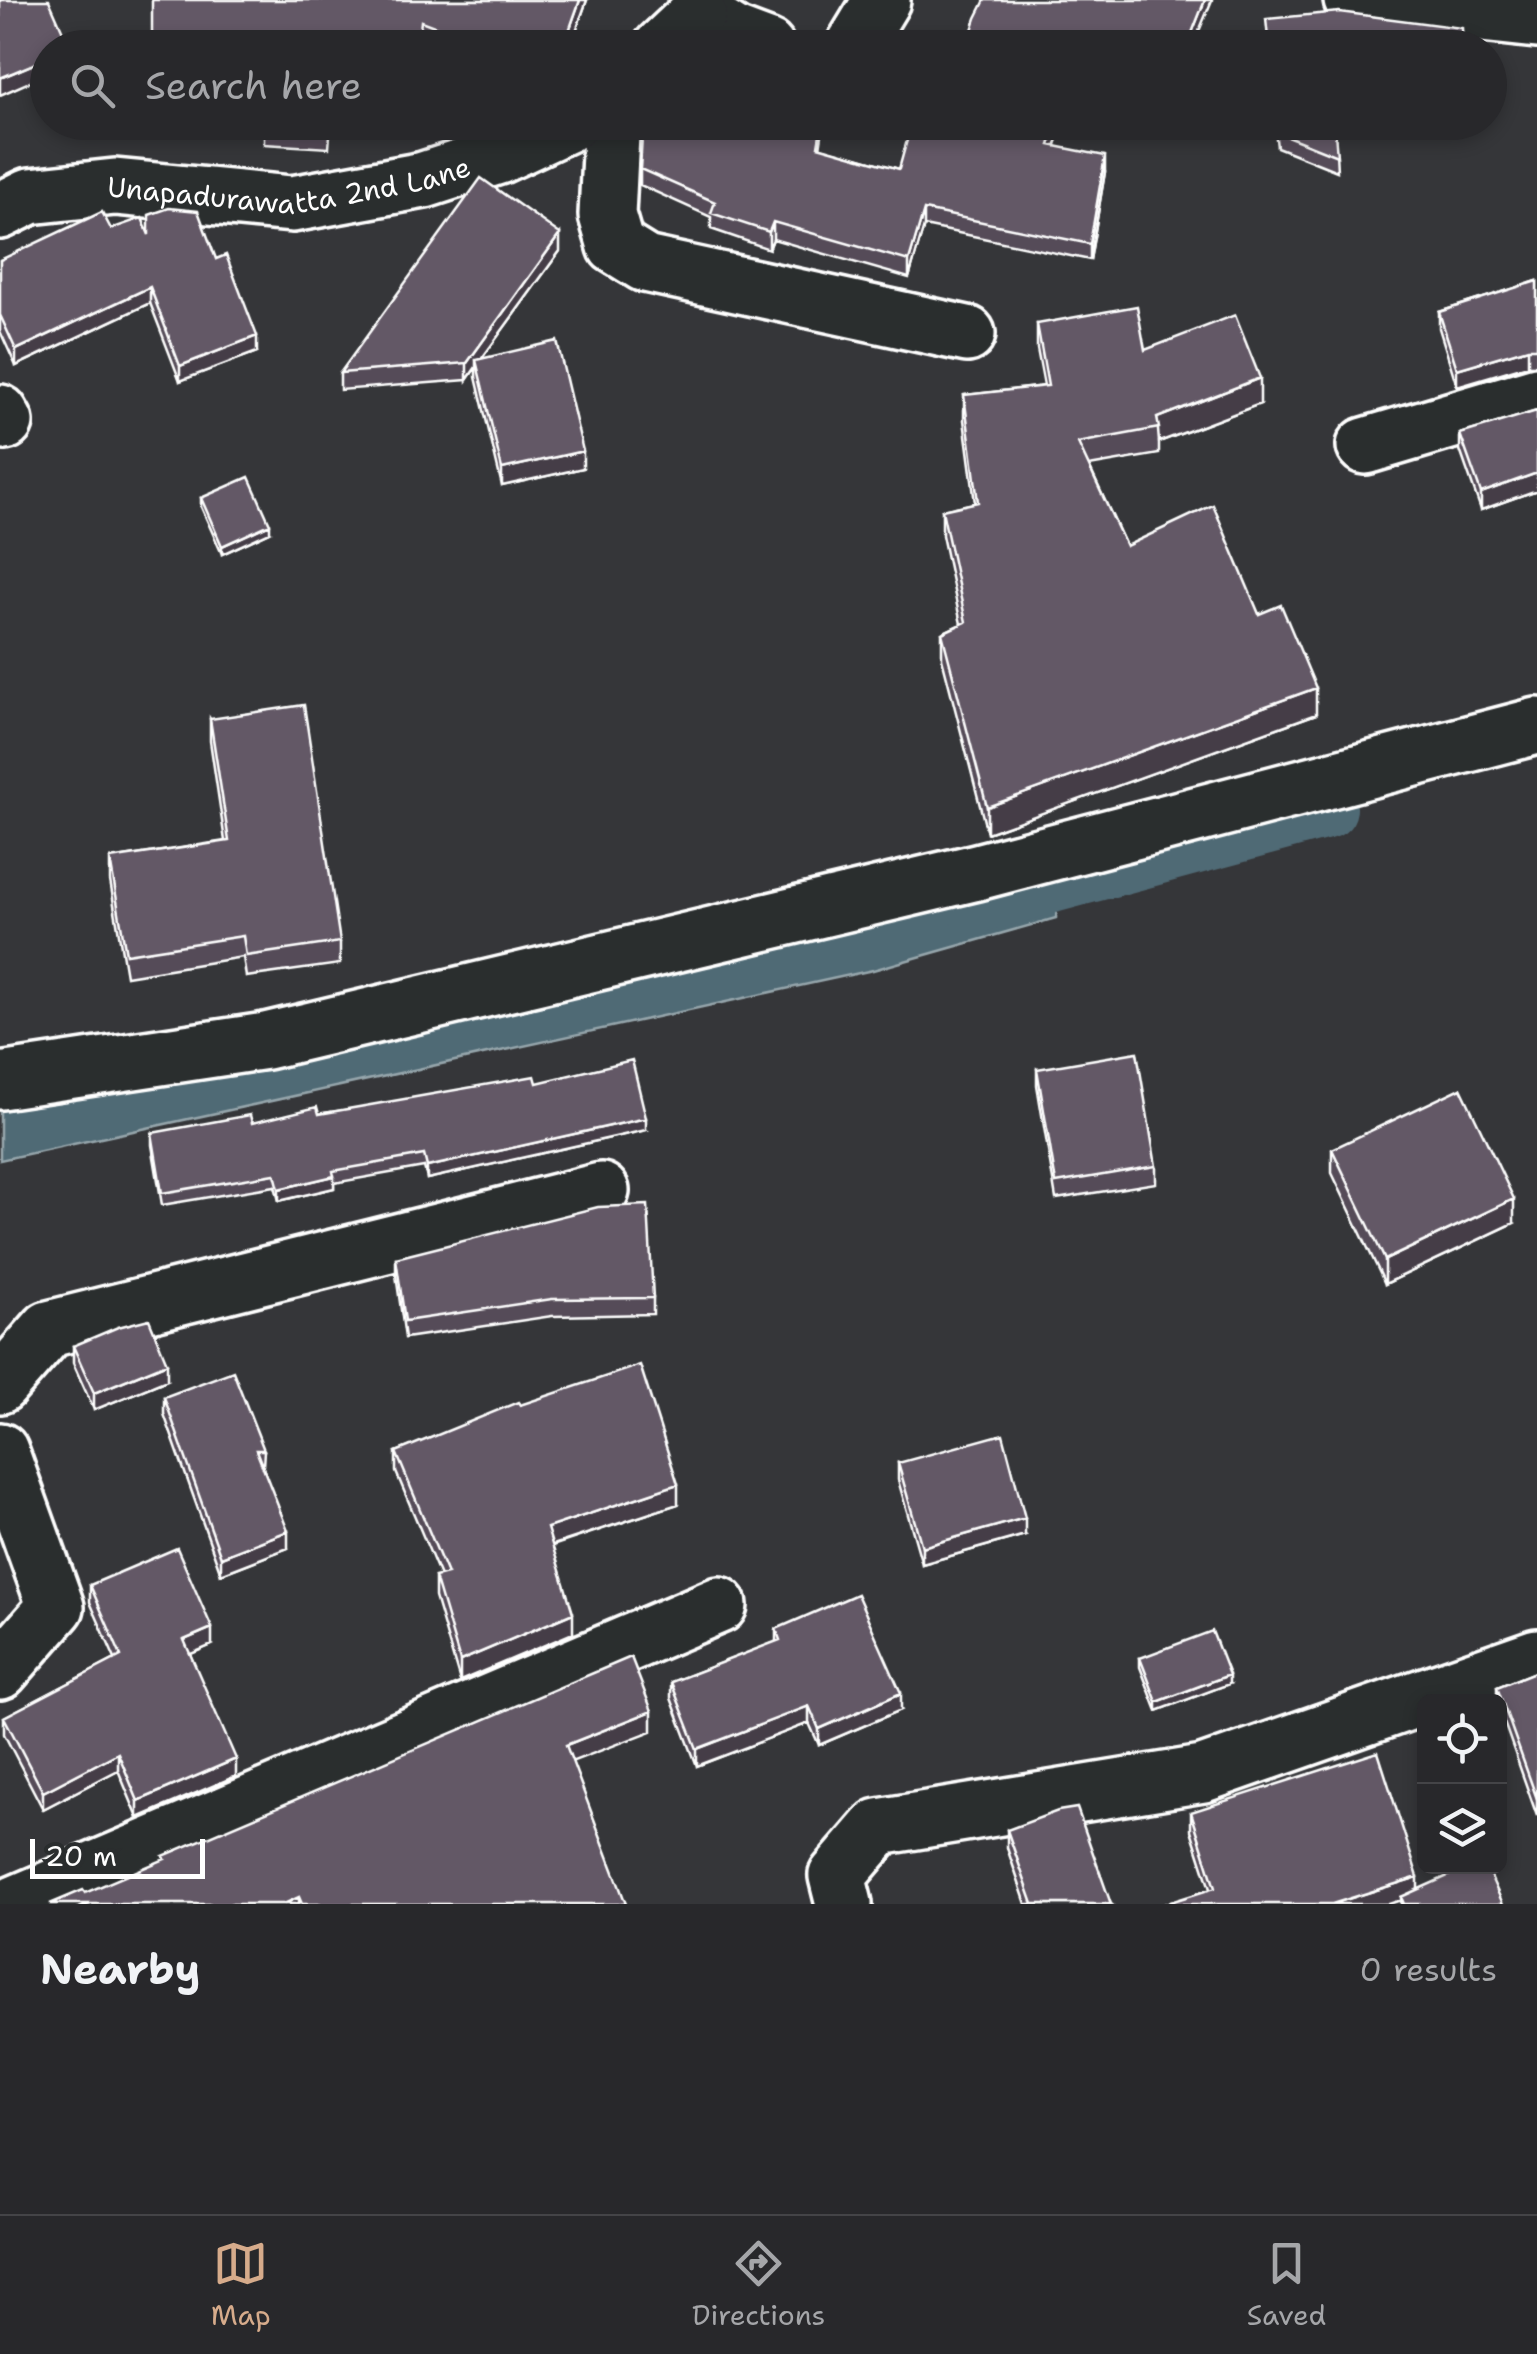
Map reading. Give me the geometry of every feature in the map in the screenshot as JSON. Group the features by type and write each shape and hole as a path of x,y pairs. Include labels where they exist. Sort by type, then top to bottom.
{"street":[{"path":"864,30 882,0"},
{"path":"1352,0 1537,20"},
{"path":"686,20 717,30"},
{"name":"Unapadurawatta 2nd Lane","path":"0,211 30,196 115,187 292,204 424,180 498,156 533,140"},
{"path":"611,140 607,214 616,246 645,264 967,334"},
{"path":"1365,446 1537,395"},
{"path":"0,1081 266,1041 996,867 1537,726"},
{"path":"0,1385 49,1329 601,1192"},
{"path":"0,1451 56,1607 0,1670"},
{"path":"15,1904 720,1605"},
{"path":"844,1904 837,1876 879,1827 1202,1774 1537,1658"}],"water":[{"path":"1055,866 1056,918 873,970 0,1160 0,1107"}],"building":[{"path":"0,0 49,0 62,30 30,30 30,66 0,78"},
{"path":"152,0 580,0 569,30 445,30 421,21 420,30 152,30"},
{"path":"985,0 1205,0 1193,30 972,30"},
{"path":"1339,12 1462,30 1267,30 1266,19"},
{"path":"642,140 819,140 818,146 899,169 907,140 1052,140 1050,145 1105,156 1090,244 924,210 909,261 773,222 769,232 711,213 715,202 640,169"},
{"path":"1297,140 1336,140 1337,156"},
{"path":"481,178 560,234 467,363 340,373"},
{"path":"169,208 198,211 216,259 226,255 257,336 180,366 150,287 16,350 0,315 0,260 102,212 111,229 142,218 149,235 149,215"},
{"path":"1537,281 1537,348 1457,369 1439,312"},
{"path":"1137,306 1145,350 1235,315 1260,378 1157,418 1159,428 1078,443 1126,546 1213,505 1259,614 1281,605 1316,688 987,807 942,633 966,622 942,510 978,502 964,395 1048,386 1037,324"},
{"path":"557,341 583,451 502,469 476,360"},
{"path":"1537,411 1537,473 1481,493 1460,434"},
{"path":"249,477 270,524 222,546 201,498"},
{"path":"304,705 340,942 246,956 243,936 126,954 110,859 229,841 210,719"},
{"path":"1137,1052 1156,1166 1056,1183 1037,1069"},
{"path":"632,1060 646,1118 427,1167 424,1155 333,1171 334,1176 279,1189 275,1174 162,1193 152,1133 250,1115 252,1123 317,1107 319,1114 535,1076 537,1083"},
{"path":"1461,1088 1514,1199 1385,1260 1332,1149"},
{"path":"648,1205 653,1298 552,1299 405,1321 396,1258 598,1207"},
{"path":"149,1319 167,1363 94,1393 73,1346"},
{"path":"640,1365 678,1484 547,1528 573,1613 460,1661 435,1577 447,1574 396,1452 518,1402 520,1405"},
{"path":"233,1371 264,1450 256,1450 288,1531 221,1557 164,1397"},
{"path":"1003,1434 1025,1518 922,1547 898,1463"},
{"path":"177,1548 212,1628 184,1640 236,1759 138,1801 118,1753 43,1792 4,1717 121,1656 90,1585"},
{"path":"857,1594 901,1693 819,1729 809,1706 697,1749 671,1682 780,1640 776,1629"},
{"path":"1212,1631 1229,1675 1157,1702 1140,1658"},
{"path":"631,1657 652,1711 566,1745 626,1904 302,1904 299,1897 284,1904 50,1904 165,1859 163,1856"},
{"path":"1537,1671 1537,1799 1507,1715 1507,1694 1500,1694 1497,1687"},
{"path":"1378,1752 1418,1877 1332,1904 1164,1904 1215,1888 1191,1812"},
{"path":"1077,1808 1111,1904 1033,1904 1007,1830"},
{"path":"1452,1874 1490,1874 1503,1904 1404,1904 1401,1897"}],"waterway":[{"path":"974,903 1326,808"}]}
